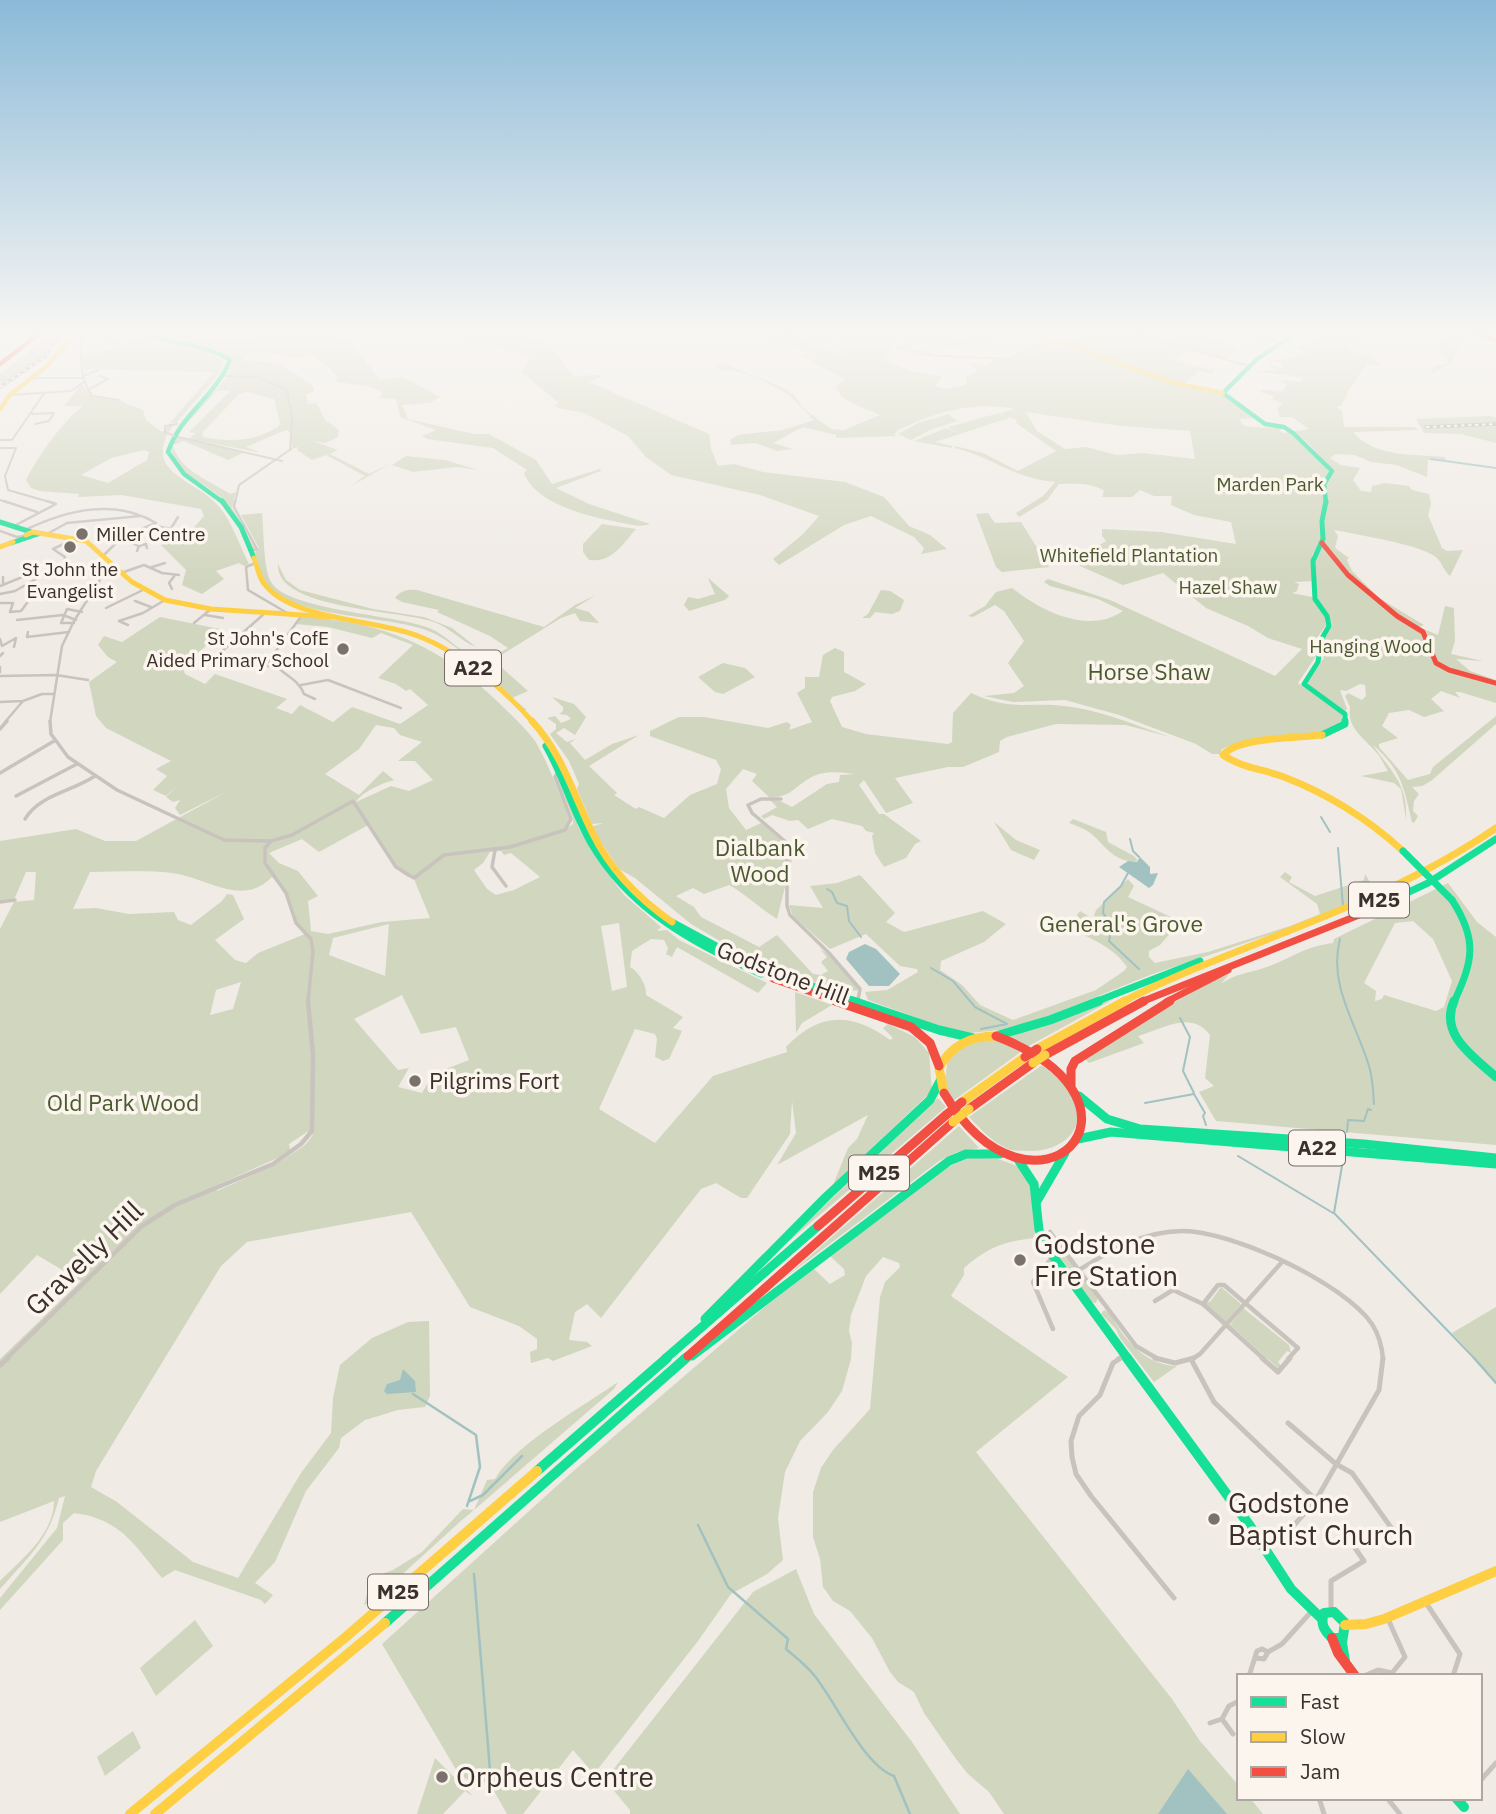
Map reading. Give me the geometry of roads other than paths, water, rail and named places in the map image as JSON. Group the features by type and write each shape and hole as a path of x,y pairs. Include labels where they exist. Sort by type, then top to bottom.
{"main road":[{"name":"A22","path":"186,415 177,424 164,448 168,464 219,502 253,564 258,583 272,598 405,635 453,658 528,726 547,748 560,771"},
{"name":"A22","path":"189,415 171,437 168,452 178,470 223,501 251,551 262,582 271,592 293,604 321,613"},
{"path":"1252,415 1265,424 1284,427 1293,433 1308,444 1332,471 1324,484 1327,496 1322,513 1322,543 1313,561 1314,596 1327,616 1329,626 1319,639 1319,659 1304,679 1304,684 1341,711 1345,724 1339,729 1311,738 1240,743 1223,750 1224,757 1275,774 1323,795 1385,833 1452,900 1472,930 1472,957 1451,1008 1448,1019 1450,1028 1496,1077"},
{"path":"0,522 28,533 75,538 92,544 113,566 143,590 165,600 211,609 334,617"},
{"path":"0,547 28,533"},
{"path":"1322,543 1348,575 1397,616 1423,632 1436,663 1449,670 1496,683"},
{"path":"305,615 321,613"},
{"name":"Godstone Hill","path":"321,613 382,624 420,637 457,656 535,726 558,755 590,828 616,870 650,905 682,931 765,971 919,1032 930,1043 939,1066"},
{"name":"Godstone Hill","path":"560,771 590,843 617,882 652,916 687,941 760,974 952,1036 973,1038"},
{"name":"M25","path":"130,1814 318,1660 962,1102 1037,1049 1135,994 1394,893 1452,860 1496,828"},
{"name":"M25","path":"155,1814 360,1645 953,1122 1032,1063 1140,1001 1340,925 1397,900 1453,870 1496,839"},
{"name":"M25","path":"996,1036 1037,1025 1172,970 1250,948"},
{"name":"M25","path":"1072,1085 1071,1069 1075,1062 1102,1042 1172,998 1254,956"},
{"path":"1037,1201 1048,1178 1078,1139 1083,1118 1079,1096 1072,1085 1025,1048 996,1036 973,1038 948,1054 939,1066 940,1081 946,1097 967,1126 1000,1154 1017,1159 1047,1160 1066,1152"},
{"name":"M25","path":"661,1363 826,1197 930,1100 940,1081"},
{"name":"A22","path":"1079,1096 1107,1119 1140,1129 1364,1144 1496,1158"},
{"name":"A22","path":"1078,1139 1111,1132 1496,1164"},
{"name":"M25","path":"650,1387 948,1161 975,1153 1000,1154"},
{"path":"1017,1159 1032,1175 1038,1228 1053,1256 1311,1612 1321,1618 1324,1630 1332,1638 1354,1674"},
{"path":"1346,1625 1367,1626 1388,1619 1424,1601 1496,1572"},
{"path":"1321,1618 1324,1613 1331,1611 1340,1616 1346,1625 1342,1638 1345,1661"},
{"path":"1332,1638 1342,1638"}],"street":[{"path":"0,440 12,440 29,415"},
{"path":"35,424 49,421 53,415"},
{"path":"251,551 257,549 234,508 239,485 265,469 265,464 271,459 291,450 291,415"},
{"path":"177,424 168,424 164,432 236,448 271,459 275,463 282,461"},
{"path":"0,448 20,446"},
{"path":"13,447 16,448 15,452 5,476 8,490 56,504 14,526"},
{"path":"0,500 37,512"},
{"path":"0,531 17,537 60,516 89,510 113,509 153,520 156,526"},
{"path":"46,534 67,523 141,516"},
{"path":"168,533 178,517"},
{"path":"104,555 121,538 156,526 172,528"},
{"path":"0,594 15,591 65,563 65,558 54,548 75,538"},
{"path":"121,538 139,546 146,544 147,548"},
{"path":"137,551 139,546"},
{"path":"152,567 163,562"},
{"path":"253,564 246,567 248,590 289,614"},
{"path":"121,573 144,565 152,567 177,575 169,583 172,589"},
{"path":"113,566 108,567 63,640 50,723 54,741 62,753 127,798 181,820 219,841 261,842 292,835 350,801 356,803 366,816 393,863 407,877 419,876 430,864 444,855 527,844 569,827 571,819 568,808 555,777 560,771"},
{"path":"1,585 37,571"},
{"path":"1,585 4,577"},
{"path":"106,608 143,590"},
{"path":"128,625 119,621 165,600"},
{"path":"135,601 152,607"},
{"path":"0,603 13,603 10,612 22,611 27,603"},
{"path":"75,622 61,623 67,609 82,612"},
{"path":"194,622 211,609"},
{"path":"265,613 213,660 275,667 301,685 304,694 315,699"},
{"path":"17,620 63,615 75,622"},
{"path":"205,615 223,618"},
{"path":"266,666 305,615"},
{"path":"28,632 27,637 69,632"},
{"path":"0,639 2,646 16,638 14,647"},
{"path":"271,657 275,667"},
{"path":"0,671 88,680"},
{"path":"301,685 328,680 401,708"},
{"path":"0,702 23,701 42,694 54,694"},
{"path":"0,729 23,701"},
{"path":"0,773 54,741"},
{"path":"16,796 77,764"},
{"path":"25,819 32,805 39,800 68,792 95,776"},
{"path":"781,799 761,799 748,805 752,813 787,843 787,906 790,915 829,953 860,989 856,1005"},
{"path":"261,842 265,848 271,841"},
{"name":"Gravelly Hill","path":"0,1365 142,1226 175,1205 273,1164 302,1143 312,1131 313,1054 307,993 313,952 310,940 296,923 286,893 265,863 265,848"},
{"path":"493,849 496,853 492,867 506,886"},
{"path":"0,902 15,900"},
{"path":"1079,1270 1132,1240 1161,1232 1186,1230 1240,1242 1315,1278 1352,1300 1369,1321 1382,1350 1384,1376 1379,1390 1316,1500 1289,1531 1265,1545"},
{"path":"1050,1232 1136,1346 1154,1359 1172,1364 1192,1361 1282,1262"},
{"path":"1053,1256 1033,1282 1053,1329"},
{"path":"1156,1301 1174,1290 1203,1304 1278,1372 1298,1348 1224,1285 1218,1285 1203,1300 1203,1304"},
{"path":"1093,1310 1105,1304"},
{"path":"1126,1354 1113,1363 1106,1386 1079,1416 1071,1441 1072,1457 1076,1474 1174,1598"},
{"path":"1192,1361 1214,1402 1226,1416 1316,1500"},
{"path":"1288,1423 1360,1482 1395,1532"},
{"path":"1331,1611 1331,1581 1364,1561 1355,1548"},
{"path":"1424,1601 1460,1654 1454,1674"},
{"path":"1251,1674 1256,1658 1264,1659 1268,1652 1282,1644 1311,1612"},
{"path":"1369,1674 1378,1670 1392,1673 1405,1657 1388,1619"},
{"path":"1210,1723 1222,1720 1229,1706 1237,1702"},
{"path":"1222,1720 1233,1734"},
{"path":"1482,1779 1496,1763"},
{"path":"1389,1800 1400,1814"}],"water":[{"path":"1140,857 1150,867 1150,874 1158,873 1149,888 1119,867 1128,861 1137,862"},
{"path":"865,944 876,949 900,974 889,986 869,986 846,959 849,952"},
{"path":"403,1369 415,1381 416,1392 387,1394 384,1391 387,1384 400,1380"},
{"path":"1188,1769 1227,1814 1158,1814"}],"waterway":[{"path":"1431,459 1496,468"},
{"path":"1321,817 1330,832"},
{"path":"1130,839 1133,851 1139,857"},
{"path":"1338,848 1343,906"},
{"path":"1128,873 1121,886 1104,902 1103,913 1112,924 1109,941 1139,969"},
{"path":"827,889 832,892 837,903 847,906 849,921 861,937"},
{"path":"1340,939 1337,956 1340,988 1369,1066 1374,1104"},
{"path":"931,968 953,981 975,1007 1007,1024 981,1029"},
{"path":"1180,1018 1190,1037 1183,1071 1194,1093"},
{"path":"1145,1103 1194,1094 1205,1113 1203,1116 1206,1125"},
{"path":"1347,1132 1348,1120 1364,1121 1368,1109 1371,1110"},
{"path":"1238,1156 1333,1213"},
{"path":"1342,1166 1334,1213 1475,1359"},
{"path":"1474,1358 1496,1383"},
{"path":"413,1394 476,1435 480,1467 467,1506"},
{"path":"470,1501 483,1495 522,1456"},
{"path":"698,1525 728,1587 788,1639 786,1649 814,1675 861,1747 883,1770 894,1776 910,1814"},
{"path":"474,1574 492,1795"}],"railway":[{"path":"1426,427 1496,424"}],"place":[{"name":"Miller Centre","path":"82,534"},
{"name":"St John the Evangelist","path":"70,547"},
{"name":"St John's CofE Aided Primary School","path":"343,649"},
{"name":"Pilgrims Fort","path":"415,1081"},
{"name":"Godstone Fire Station","path":"1020,1260"},
{"name":"Godstone Baptist Church","path":"1214,1519"},
{"name":"Orpheus Centre","path":"442,1777"}],"park label":[{"name":"Marden Park","path":"1270,484"},
{"name":"Whitefield Plantation","path":"1129,555"},
{"name":"Hazel Shaw","path":"1228,587"},
{"name":"Hanging Wood","path":"1371,646"},
{"name":"Horse Shaw","path":"1149,672"},
{"name":"Dialbank Wood","path":"760,861"},
{"name":"General's Grove","path":"1121,924"},
{"name":"Old Park Wood","path":"123,1103"}]}
